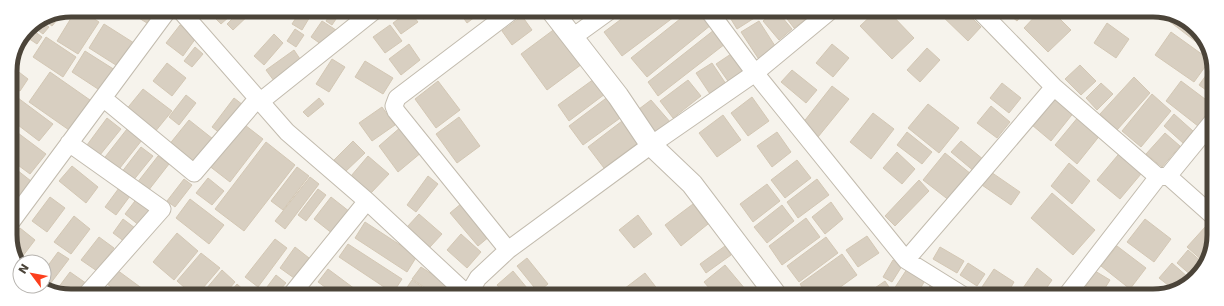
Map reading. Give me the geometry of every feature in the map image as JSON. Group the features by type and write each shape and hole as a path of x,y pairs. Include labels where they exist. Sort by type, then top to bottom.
{"street":[{"path":"17,214 163,17"},
{"path":"186,17 287,132 367,201 462,289"},
{"path":"103,98 194,173 259,100 366,17"},
{"path":"504,17 397,98 394,106 396,111 508,250"},
{"path":"557,17 618,96 651,145 692,184 771,289"},
{"path":"573,37 601,17"},
{"path":"713,17 755,73 906,260 953,289"},
{"path":"472,289 478,278 508,250 651,145 755,73 823,17"},
{"path":"986,17 1054,87 1207,211"},
{"path":"906,260 1054,87"},
{"path":"1072,289 1163,176 1207,128"},
{"path":"69,143 162,209 91,289"},
{"path":"296,289 367,201"}],"building":[{"path":"72,17 92,17 99,22 78,54 57,41"},
{"path":"137,17 151,17 147,23"},
{"path":"214,17 229,17 221,24"},
{"path":"234,17 247,17 233,30 227,24"},
{"path":"296,17 310,17 302,30 292,24"},
{"path":"329,17 337,17 332,25 326,21"},
{"path":"401,17 414,17 418,22 401,34 393,23"},
{"path":"463,17 475,17 467,23"},
{"path":"521,17 523,17 532,30 512,45 502,31"},
{"path":"624,17 674,17 622,56 604,32"},
{"path":"682,17 704,17 711,25 647,77 631,58"},
{"path":"730,17 756,17 737,29"},
{"path":"768,17 782,17 792,29 779,40 763,21"},
{"path":"786,17 809,17 794,28"},
{"path":"870,17 894,17 914,38 892,59 860,26"},
{"path":"943,17 971,17 981,27 968,41"},
{"path":"1012,17 1020,17 1017,21"},
{"path":"1034,17 1058,17 1071,30 1048,52 1024,28"},
{"path":"58,19 52,26 47,23"},
{"path":"1166,19 1186,28 1196,38 1201,45"},
{"path":"322,21 336,30 325,47 311,37"},
{"path":"759,21 777,49 760,61 741,32"},
{"path":"1107,23 1129,39 1116,58 1094,43"},
{"path":"45,24 49,27 43,34 37,30"},
{"path":"104,24 134,43 119,67 89,48"},
{"path":"180,25 196,38 183,56 166,43"},
{"path":"390,25 402,41 385,53 373,37"},
{"path":"556,28 582,64 547,90 521,54"},
{"path":"295,29 304,35 296,47 287,41"},
{"path":"714,30 725,44 658,96 648,82"},
{"path":"35,31 42,37 37,44 28,38"},
{"path":"1171,32 1205,56 1206,65 1194,82 1155,55"},
{"path":"274,34 283,43 264,65 254,56"},
{"path":"46,37 76,57 63,77 33,57"},
{"path":"409,44 420,60 401,75 389,59"},
{"path":"832,44 849,58 833,77 816,63"},
{"path":"195,47 203,54 192,67 184,61"},
{"path":"927,48 940,60 920,82 907,70"},
{"path":"294,50 304,65 277,85 266,70"},
{"path":"85,51 115,70 101,91 72,72"},
{"path":"731,54 745,73 730,84 716,64"},
{"path":"332,59 345,67 329,92 316,84"},
{"path":"365,61 393,78 383,94 355,77"},
{"path":"167,63 186,78 172,96 153,81"},
{"path":"712,63 726,84 710,94 696,73"},
{"path":"1080,65 1096,81 1081,95 1065,79"},
{"path":"792,70 817,90 806,103 781,82"},
{"path":"17,71 28,79 20,91 17,89"},
{"path":"50,72 90,100 69,130 29,102"},
{"path":"1207,74 1207,91 1199,85"},
{"path":"1134,77 1150,93 1117,130 1100,114"},
{"path":"594,79 605,94 569,121 558,105"},
{"path":"688,80 701,96 673,118 660,101"},
{"path":"438,81 460,110 436,128 415,99"},
{"path":"1181,81 1207,100 1207,113 1198,126 1166,101"},
{"path":"1002,83 1021,98 1009,113 990,98"},
{"path":"1101,83 1113,94 1097,110 1086,98"},
{"path":"832,86 849,99 818,137 802,124"},
{"path":"143,89 172,111 154,133 125,111"},
{"path":"1152,94 1171,111 1141,147 1122,131"},
{"path":"186,95 196,103 179,125 169,117"},
{"path":"1057,95 1075,111 1051,141 1032,125"},
{"path":"609,96 623,116 583,145 569,126"},
{"path":"17,97 53,124 39,141 17,124"},
{"path":"752,97 769,121 748,136 731,113"},
{"path":"234,98 243,105 221,134 212,127"},
{"path":"319,98 324,104 308,117 303,112"},
{"path":"651,100 671,123 652,137 635,112"},
{"path":"928,104 959,128 939,153 908,128"},
{"path":"991,106 1010,122 997,138 977,123"},
{"path":"382,107 395,125 372,141 359,123"},
{"path":"873,113 894,129 871,159 850,142"},
{"path":"1174,114 1193,131 1183,143 1164,126"},
{"path":"723,115 741,140 717,157 699,133"},
{"path":"1079,116 1101,134 1077,164 1055,145"},
{"path":"459,117 480,146 457,163 436,134"},
{"path":"107,118 121,129 100,155 87,145"},
{"path":"626,118 642,140 604,168 588,147"},
{"path":"189,120 213,139 193,165 168,146"},
{"path":"241,122 263,139 230,182 208,165"},
{"path":"402,126 422,152 398,172 379,146"},
{"path":"127,129 142,140 116,173 102,161"},
{"path":"17,132 46,154 30,174 17,164"},
{"path":"777,132 791,152 772,167 757,146"},
{"path":"907,132 932,152 922,164 897,145"},
{"path":"1165,133 1180,146 1162,167 1146,154"},
{"path":"353,141 365,153 345,172 334,160"},
{"path":"961,141 984,160 975,172 951,152"},
{"path":"266,142 295,165 244,231 215,209"},
{"path":"141,147 153,156 132,182 121,173"},
{"path":"1123,149 1146,168 1120,199 1097,180"},
{"path":"897,152 915,169 902,184 883,168"},
{"path":"945,153 971,174 950,201 923,180"},
{"path":"158,156 169,164 148,191 137,183"},
{"path":"368,156 389,174 371,193 351,176"},
{"path":"797,160 811,178 785,198 771,180"},
{"path":"1069,163 1090,181 1072,204 1051,186"},
{"path":"72,166 98,187 86,203 59,181"},
{"path":"297,167 309,176 283,210 271,201"},
{"path":"17,170 31,181 17,201"},
{"path":"988,170 1020,192 1011,205 979,183"},
{"path":"428,176 438,184 416,212 407,205"},
{"path":"310,177 319,184 285,229 275,221"},
{"path":"208,178 224,191 212,205 196,193"},
{"path":"184,179 192,185 175,207 167,201"},
{"path":"817,179 829,195 798,218 787,202"},
{"path":"919,180 929,191 895,226 885,216"},
{"path":"767,184 780,201 753,222 740,204"},
{"path":"119,188 130,196 116,215 105,207"},
{"path":"318,189 326,195 306,221 298,215"},
{"path":"1052,193 1095,230 1073,255 1031,218"},
{"path":"50,197 65,208 47,232 32,221"},
{"path":"138,197 153,209 140,226 125,214"},
{"path":"331,197 350,212 333,234 314,219"},
{"path":"190,199 224,225 209,244 176,218"},
{"path":"831,202 843,219 825,234 812,217"},
{"path":"462,203 490,236 478,246 450,213"},
{"path":"693,204 708,224 681,246 665,225"},
{"path":"782,205 794,221 767,243 754,227"},
{"path":"419,214 442,234 430,247 407,227"},
{"path":"638,215 652,234 634,248 619,230"},
{"path":"74,216 90,229 71,254 54,242"},
{"path":"806,218 820,237 782,265 769,246"},
{"path":"123,219 139,231 129,245 113,233"},
{"path":"1145,219 1171,239 1154,262 1127,242"},
{"path":"365,222 417,256 407,272 355,238"},
{"path":"1206,226 1207,227 1206,245 1201,259 1187,247"},
{"path":"20,228 35,240 24,254 21,254 17,235"},
{"path":"177,233 198,251 174,280 153,262"},
{"path":"461,234 481,252 467,268 447,250"},
{"path":"867,236 879,253 858,267 846,250"},
{"path":"99,237 114,248 97,271 81,260"},
{"path":"826,237 838,253 799,282 787,266"},
{"path":"275,239 287,248 258,287 245,277"},
{"path":"348,244 402,279 396,289 387,289 339,257"},
{"path":"725,246 731,255 706,273 700,264"},
{"path":"1117,246 1146,268 1130,289 1101,266"},
{"path":"295,247 309,258 294,278 280,268"},
{"path":"940,247 964,261 957,273 933,259"},
{"path":"1188,250 1200,261 1190,274 1177,263"},
{"path":"58,252 69,259 52,281 52,260"},
{"path":"201,253 220,268 202,289 186,289 177,281"},
{"path":"842,254 857,275 838,289 803,289 800,284"},
{"path":"527,258 548,284 542,289 536,289 517,266"},
{"path":"893,260 902,266 892,282 883,277"},
{"path":"968,263 985,274 977,286 960,275"},
{"path":"1172,263 1187,277 1180,282 1169,286 1159,278"},
{"path":"725,265 745,289 710,289 704,282"},
{"path":"909,266 927,277 920,289 894,289"},
{"path":"421,267 454,289 427,289 412,279"},
{"path":"1037,268 1052,280 1046,289 1023,288"},
{"path":"328,269 355,289 328,289 318,282"},
{"path":"994,269 1014,282 1010,289 985,289 982,287"},
{"path":"117,270 143,289 114,289 107,284"},
{"path":"222,270 235,282 229,289 206,289"},
{"path":"513,271 528,289 500,289 497,285"},
{"path":"1095,271 1110,280 1104,289 1085,288"},
{"path":"70,272 90,286 88,289 59,287"},
{"path":"645,273 657,289 624,289"},
{"path":"276,275 286,283 281,289 266,289"},
{"path":"412,280 425,289 406,289"},
{"path":"885,281 890,289 873,289"},
{"path":"933,281 945,289 928,289"},
{"path":"237,284 243,289 233,289"}]}
